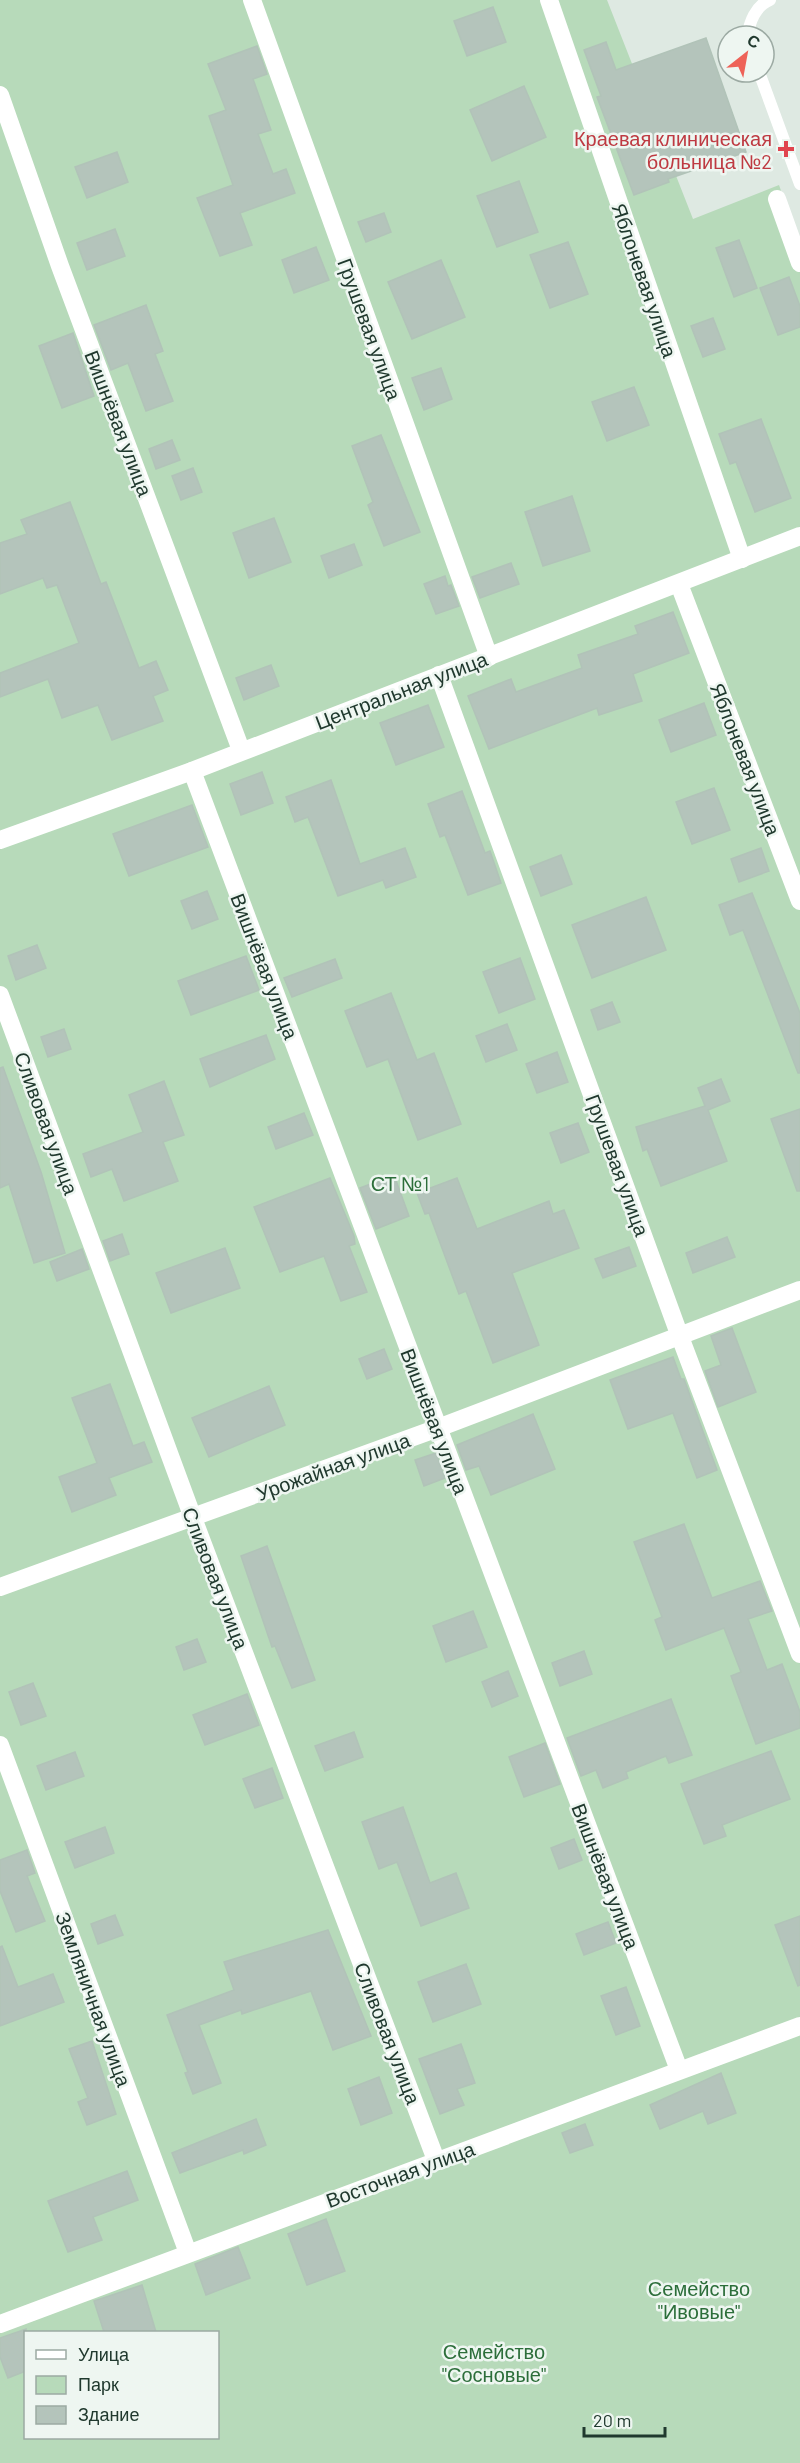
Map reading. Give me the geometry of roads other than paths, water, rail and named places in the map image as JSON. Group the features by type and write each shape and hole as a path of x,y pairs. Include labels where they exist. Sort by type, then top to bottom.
{"street":[{"name":"Грушевая улица","path":"252,0 489,657"},
{"name":"Яблоневая улица","path":"549,0 742,560"},
{"name":"Вишнёвая улица","path":"0,95 60,266 241,750"},
{"path":"777,199 800,263"},
{"name":"Центральная улица","path":"0,840 192,771 241,750 489,657 800,536"},
{"name":"Яблоневая улица","path":"679,584 800,901"},
{"name":"Грушевая улица","path":"439,675 679,1335 800,1654"},
{"name":"Вишнёвая улица","path":"192,771 679,2070"},
{"name":"Сливовая улица","path":"0,995 192,1518 436,2160"},
{"name":"Урожайная улица","path":"0,1587 438,1428 800,1290"},
{"name":"Земляничная улица","path":"0,1745 188,2253"},
{"name":"Восточная улица","path":"0,2324 800,2026"}],"lane":[{"path":"750,24 764,2 770,0"},
{"path":"763,84 800,184"}],"place":[{"name":"Краевая клиническая больница №2","path":"786,149"}],"park label":[{"name":"СТ №1","path":"400,1183"},
{"name":"Семейство \"Ивовые\"","path":"699,2300"},
{"name":"Семейство \"Сосновые\"","path":"494,2362"}]}
